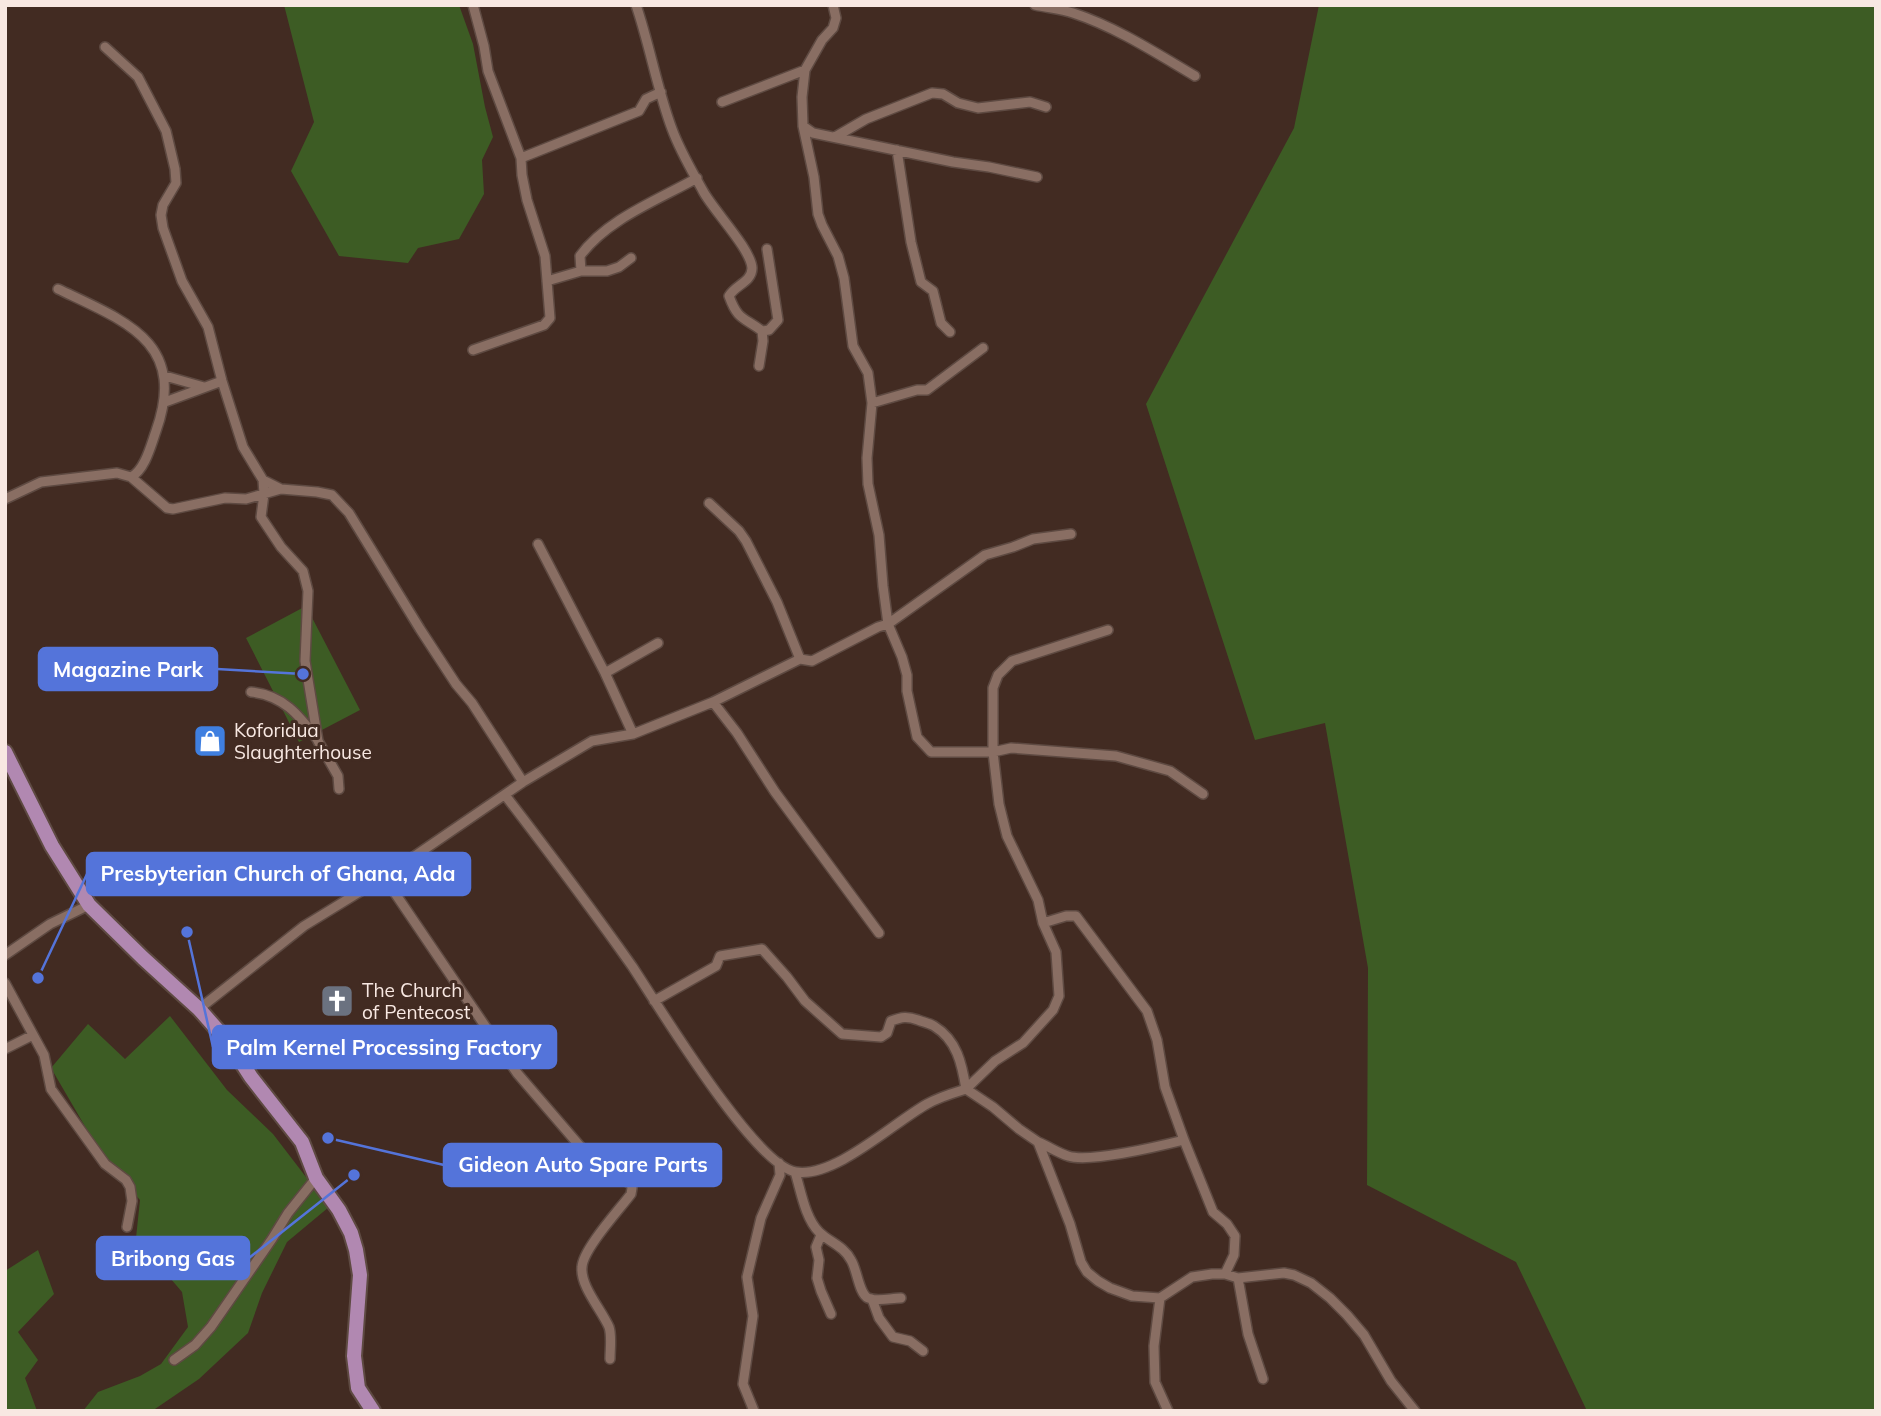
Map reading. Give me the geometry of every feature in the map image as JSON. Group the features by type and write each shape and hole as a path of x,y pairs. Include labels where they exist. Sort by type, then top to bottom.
{"main road":[{"path":"5,752 52,846 89,905 199,1009 229,1043 251,1077 302,1142 316,1178 339,1210 356,1250 360,1275 354,1356 358,1388 373,1411"}],"street":[{"path":"472,350 544,325 550,317 545,256 527,200 521,158 488,71 473,5"},
{"path":"636,5 672,129 683,155 704,193 751,262 752,271 748,279 733,289 730,296 733,306 742,319 762,331 769,330 778,320 767,249"},
{"path":"833,5 836,18 833,28 822,40 804,70 803,126 814,177 818,214 838,256 844,278 853,346 868,373 872,403 867,458 868,484 879,535 888,624 907,675 907,691 917,737 931,752 993,752 1011,748 1116,756 1170,771 1203,794"},
{"path":"1035,5 1071,12 1085,18 1138,42 1195,76"},
{"path":"105,47 138,77 166,131 176,183 163,205 163,228 182,281 208,327 243,447 263,480 261,517 281,547 303,571 309,591 305,661 318,741"},
{"path":"722,102 804,70"},
{"path":"521,158 639,111 646,99 661,92"},
{"path":"835,137 866,119 932,93 943,94 958,103 978,108 1030,102 1046,107"},
{"path":"803,126 813,133 1037,177"},
{"path":"806,144 813,133"},
{"path":"897,150 911,242 921,282 933,291 941,323 950,332"},
{"path":"581,271 580,256 591,241 628,216 697,178"},
{"path":"547,281 581,271 607,271 619,267 631,258"},
{"path":"58,289 128,324 155,350 162,364 165,376 164,402 157,429 144,463 137,474 131,477"},
{"path":"760,366 762,331"},
{"path":"872,403 917,390 927,390 983,348"},
{"path":"165,376 204,387"},
{"path":"164,402 222,381"},
{"path":"5,499 41,482 117,473 131,477 167,508 173,509 225,498 246,499 281,489 332,495 349,513 420,629 523,782"},
{"path":"263,480 281,489"},
{"path":"709,503 746,541 777,602 800,659"},
{"path":"199,1009 304,926 384,877 523,782 592,741 633,734 713,702 800,659 812,661 888,624 985,555 1033,539 1071,534"},
{"path":"538,544 605,673 633,734"},
{"path":"505,795 633,968 722,1100 755,1140 779,1163 795,1172 828,1168 852,1155 928,1103 966,1089 995,1061 1023,1043 1056,1005 1059,996 1056,952 1043,923 1038,900 1007,836 999,804 993,752 993,688 998,675 1012,661 1108,630"},
{"path":"605,673 658,643"},
{"path":"251,692 266,694 298,713 338,776 339,789"},
{"path":"713,702 737,733 775,792 879,933"},
{"path":"384,877 516,1073 591,1159 631,1184 631,1194 584,1257 581,1268 583,1281 610,1329 610,1359"},
{"path":"5,955 50,924 89,905"},
{"path":"1043,923 1076,916 1147,1011 1157,1040 1165,1087 1184,1140 1213,1212 1227,1224 1235,1236 1234,1255 1225,1274"},
{"path":"653,1001 716,966 720,956 762,949 805,1002 842,1034 881,1037 887,1033 891,1021 910,1016 932,1024 955,1046 962,1063 966,1089 1038,1142 1067,1156 1107,1155 1184,1140"},
{"path":"5,983 44,1055 51,1089 105,1164 126,1180 130,1187 132,1201 127,1227"},
{"path":"5,1049 33,1035"},
{"path":"1038,1142 1075,1238 1081,1262 1087,1272 1098,1281 1132,1296 1160,1298 1192,1277 1212,1274 1238,1278 1284,1273 1294,1275 1311,1283 1330,1298 1364,1335 1391,1381 1415,1411"},
{"path":"754,1411 743,1384 753,1316 747,1277 761,1218 779,1175 779,1163"},
{"path":"795,1172 816,1229 850,1256 866,1297 901,1298"},
{"path":"174,1360 195,1345 211,1327 288,1213 316,1178"},
{"path":"821,1235 816,1247 819,1261 817,1278 831,1314"},
{"path":"1238,1278 1248,1334 1263,1378"},
{"path":"1160,1298 1154,1346 1155,1382 1168,1411"},
{"path":"872,1299 879,1318 892,1337 910,1341 923,1351"}],"green space":[{"path":"284,5 459,5 473,44 493,137 482,160 484,194 459,239 418,248 408,263 339,256 291,171 314,122"},
{"path":"1319,5 1876,5 1876,1411 1587,1411 1516,1262 1367,1185 1368,968 1325,723 1255,740 1146,404 1294,128"},
{"path":"306,606 360,710 299,742 246,638"},
{"path":"170,1016 227,1090 273,1134 329,1207 287,1242 262,1293 248,1333 199,1379 152,1411 83,1411 98,1392 140,1376 161,1364 188,1327 182,1292 136,1238 140,1200 104,1159 51,1068 88,1024 125,1059"},
{"path":"38,1250 54,1294 18,1332 38,1360 25,1378 37,1411 5,1411 5,1271"}],"place":[{"name":"Magazine Park","path":"303,674"},
{"name":"Koforidua Slaughterhouse","path":"210,741"},
{"name":"Palm Kernel Processing Factory","path":"187,932"},
{"name":"Presbyterian Church of Ghana, Ada","path":"38,978"},
{"name":"The Church of Pentecost","path":"337,1001"},
{"name":"Gideon Auto Spare Parts","path":"328,1138"},
{"name":"Bribong Gas","path":"354,1175"}]}
